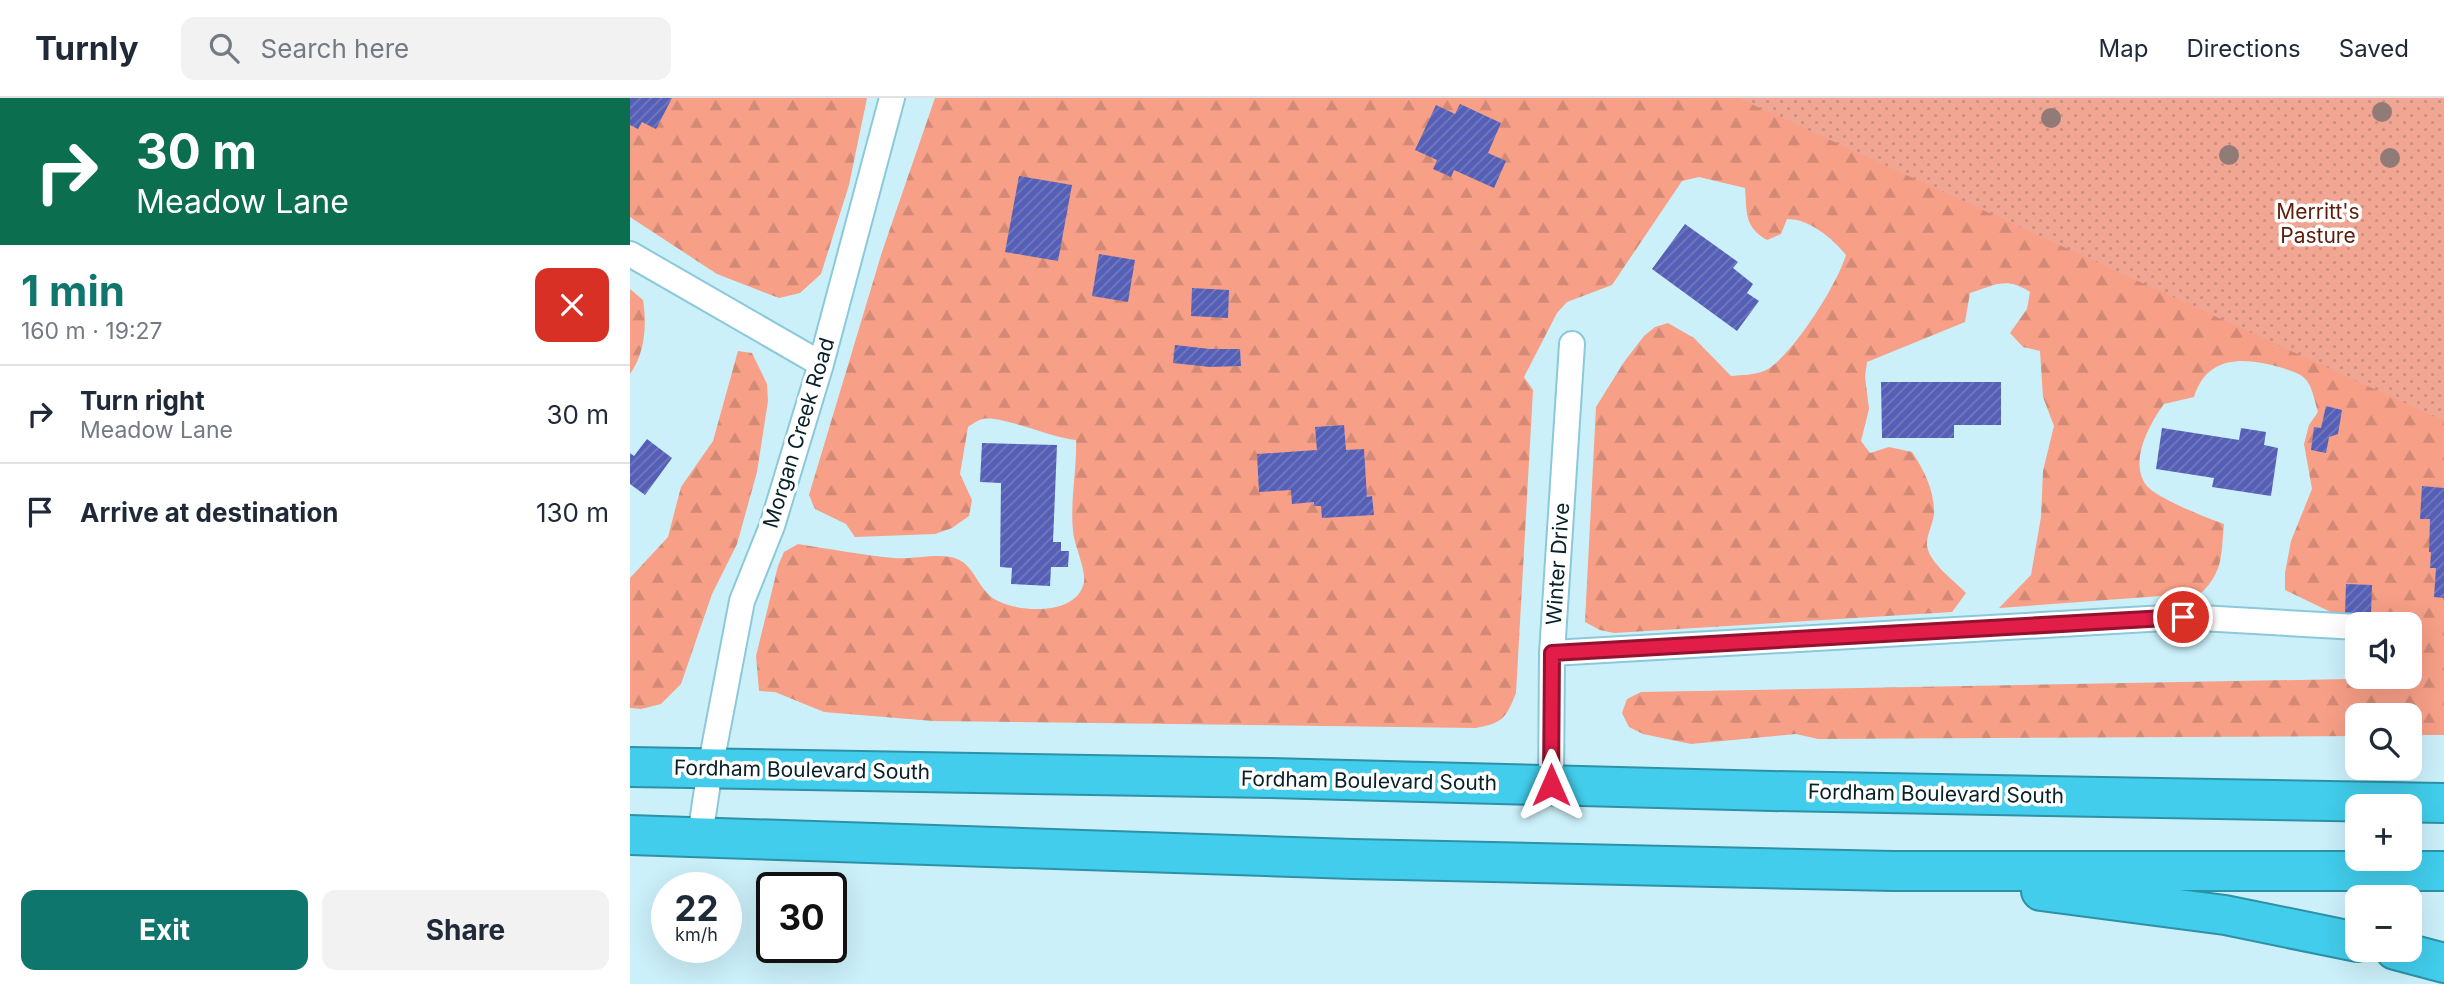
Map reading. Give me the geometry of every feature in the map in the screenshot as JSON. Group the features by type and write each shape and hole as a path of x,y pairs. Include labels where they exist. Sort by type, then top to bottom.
{"highway":[{"name":"Fordham Boulevard South","path":"630,767 2444,803"},
{"path":"630,835 1353,859 1893,871 2444,871"},
{"path":"1893,871 2225,915 2345,940"},
{"path":"2422,957 2444,963"}],"street":[{"name":"Morgan Creek Road","path":"700,836 742,601 772,526 821,364 892,98"},
{"path":"630,254 821,364"},
{"name":"Winter Drive","path":"1551,785 1552,653 1572,344"},
{"path":"1552,653 2183,617 2345,626"}],"green space":[{"path":"630,98 867,98 849,185 821,274 800,293 779,298 717,274 630,217"},
{"path":"935,98 1948,98 2444,331 2444,735 2422,735 2422,703 2345,703 2345,736 1818,739 1796,734 1691,744 1643,734 1629,727 1622,713 1627,699 1641,692 2345,679 2345,689 2422,689 2422,612 2345,612 2345,616 2339,616 2285,590 2291,541 2312,489 2304,444 2309,425 2318,412 2305,378 2295,372 2266,364 2240,361 2217,366 2200,383 2194,397 2164,404 2143,443 2140,465 2146,485 2171,501 2224,524 2218,569 2201,593 1999,608 2031,575 2041,517 2043,471 2054,426 2043,397 2040,351 2023,347 2010,333 2027,309 2030,292 2007,283 1970,293 1965,322 1867,362 1865,377 1869,409 1861,441 1870,453 1889,447 1912,452 1921,466 1931,489 1934,506 1927,542 1929,553 1937,565 1966,593 1952,612 1614,633 1600,630 1585,622 1596,407 1624,362 1644,336 1655,327 1668,323 1694,338 1731,376 1764,371 1775,364 1800,336 1824,301 1846,255 1820,231 1796,220 1787,219 1781,234 1767,240 1750,224 1745,188 1699,177 1682,181 1612,285 1567,302 1557,313 1524,377 1533,390 1516,693 1506,714 1498,721 1476,728 933,721 824,712 775,692 759,691 756,656 778,566 784,552 798,544 893,558 951,557 963,562 996,600 1032,609 1046,609 1071,601 1084,582 1072,520 1076,440 1014,423 991,419 981,420 968,427 960,474 972,500 969,516 952,528 935,534 855,537 846,524 815,509 809,495 882,252"},
{"name":"Merritt's Pasture","path":"1738,98 2444,98 2444,421"},
{"path":"630,289 643,300 645,319 642,348 630,374"},
{"path":"738,351 752,353 767,384 768,401 757,472 737,544 712,594 681,684 661,704 641,709 630,708 630,578 668,537 681,487 713,441"}],"building":[{"path":"630,98 672,98 656,129 642,122 638,129 630,125"},
{"path":"1460,104 1501,123 1488,153 1506,161 1494,188 1454,170 1451,177 1433,169 1437,160 1415,150 1436,105 1455,114"},
{"path":"1019,176 1072,185 1058,261 1005,252"},
{"path":"1685,224 1738,262 1733,268 1753,284 1747,293 1759,301 1737,331 1652,269"},
{"path":"1099,254 1135,260 1128,302 1092,296"},
{"path":"1192,288 1229,290 1228,318 1191,316"},
{"path":"1175,345 1240,349 1241,366 1210,367 1173,363"},
{"path":"1881,382 2001,382 2001,425 1954,425 1954,438 1882,438"},
{"path":"2326,406 2342,410 2338,434 2329,437 2326,453 2311,450 2314,427 2321,428"},
{"path":"1344,425 1346,450 1364,449 1367,497 1372,496 1374,515 1322,518 1321,506 1314,506 1314,502 1292,504 1291,490 1259,492 1257,454 1317,450 1315,427"},
{"path":"2162,428 2239,440 2241,428 2266,432 2264,445 2278,448 2271,496 2212,487 2214,478 2156,469"},
{"path":"647,439 672,458 645,495 630,484 630,453 634,456"},
{"path":"982,443 1057,445 1053,542 1061,542 1061,551 1069,551 1068,567 1051,567 1050,586 1011,584 1012,568 1000,567 1001,483 980,482"},
{"path":"2422,486 2444,488 2444,598 2434,597 2436,568 2430,568 2430,519 2420,519"},
{"path":"2346,584 2372,585 2371,612 2345,612"}],"route":[{"path":"1551,785 1552,653 2183,617"}]}
